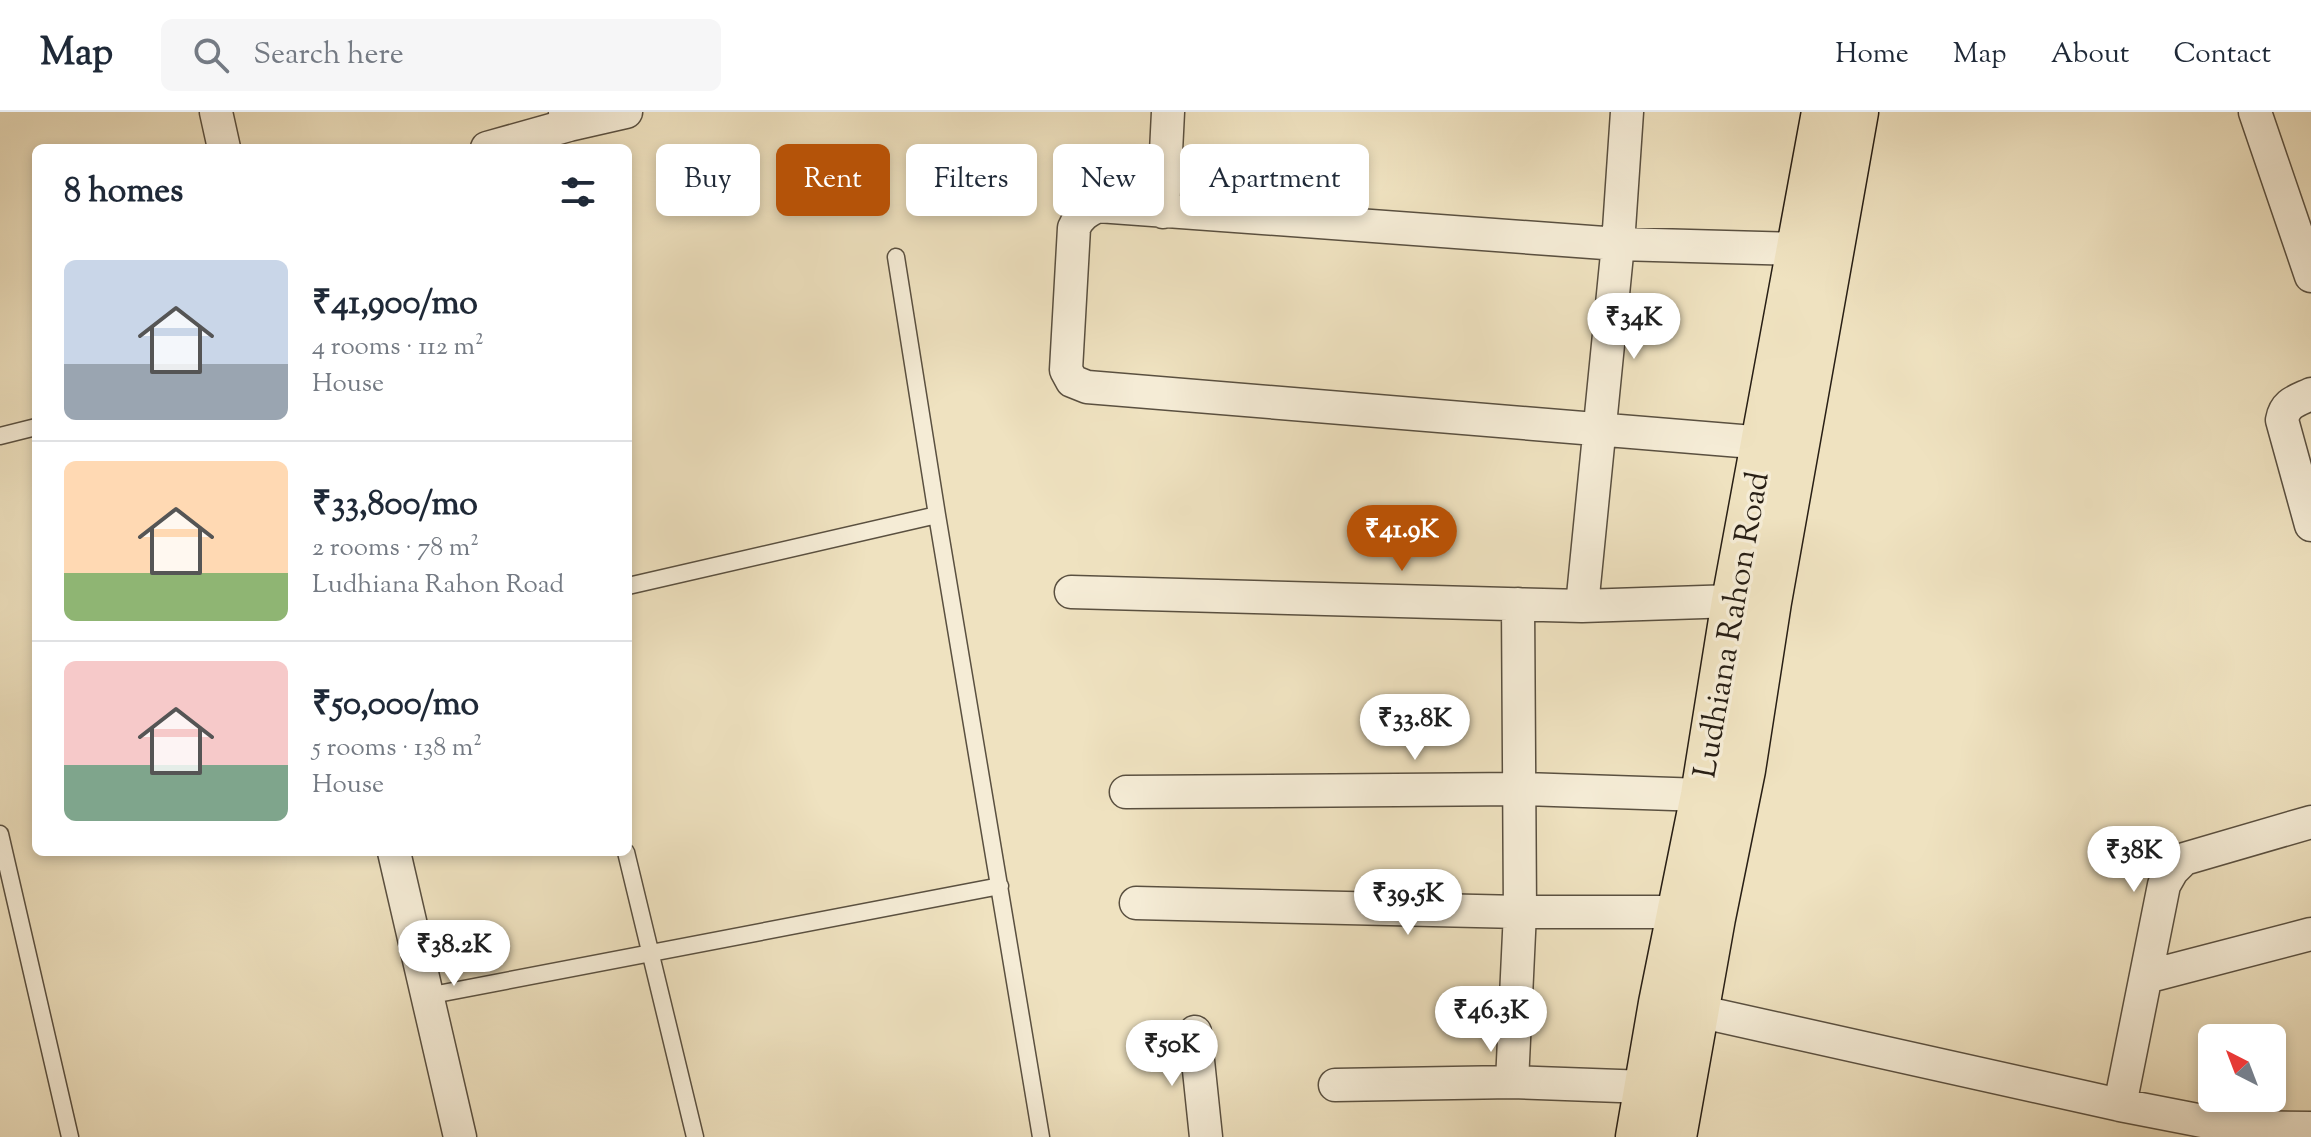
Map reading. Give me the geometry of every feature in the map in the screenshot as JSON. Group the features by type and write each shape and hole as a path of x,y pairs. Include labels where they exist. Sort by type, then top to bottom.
{"main road":[{"name":"Ludhiana Rahon Road","path":"1674,1137 1681,912 1734,601 1801,249 1840,116"},
{"name":"Ludhiana Rahon Road","path":"1638,1137 1647,1087 1679,1007 1743,770 1840,116"}],"street":[{"path":"216,112 223,144"},
{"path":"498,144 567,119 626,112"},
{"path":"1164,192 1168,112"},
{"path":"1582,606 1618,244 1627,112"},
{"path":"2255,112 2311,276"},
{"path":"1164,212 1618,244 1801,249"},
{"path":"1082,216 1074,228 1066,370 1072,381 1087,387 1765,443"},
{"path":"2311,394 2290,404 2282,420 2311,525"},
{"path":"1071,592 1582,606 1734,601"},
{"path":"1512,1082 1520,912 1518,604"},
{"path":"1126,792 1521,789 1703,795"},
{"path":"2120,1105 2164,885 2184,859 2311,822"},
{"path":"395,856 460,1137"},
{"path":"1136,903 1520,912 1681,912"},
{"path":"2146,977 2311,934"},
{"path":"1679,1007 2120,1105 2233,1127 2311,1128"},
{"path":"1195,1032 1206,1137"},
{"path":"1335,1085 1512,1082 1647,1087"}],"lane":[{"path":"896,257 1041,1137"},
{"path":"0,436 32,428"},
{"path":"632,585 937,515"},
{"path":"0,834 70,1137"},
{"path":"627,856 695,1137"},
{"path":"427,996 1000,886"}]}
